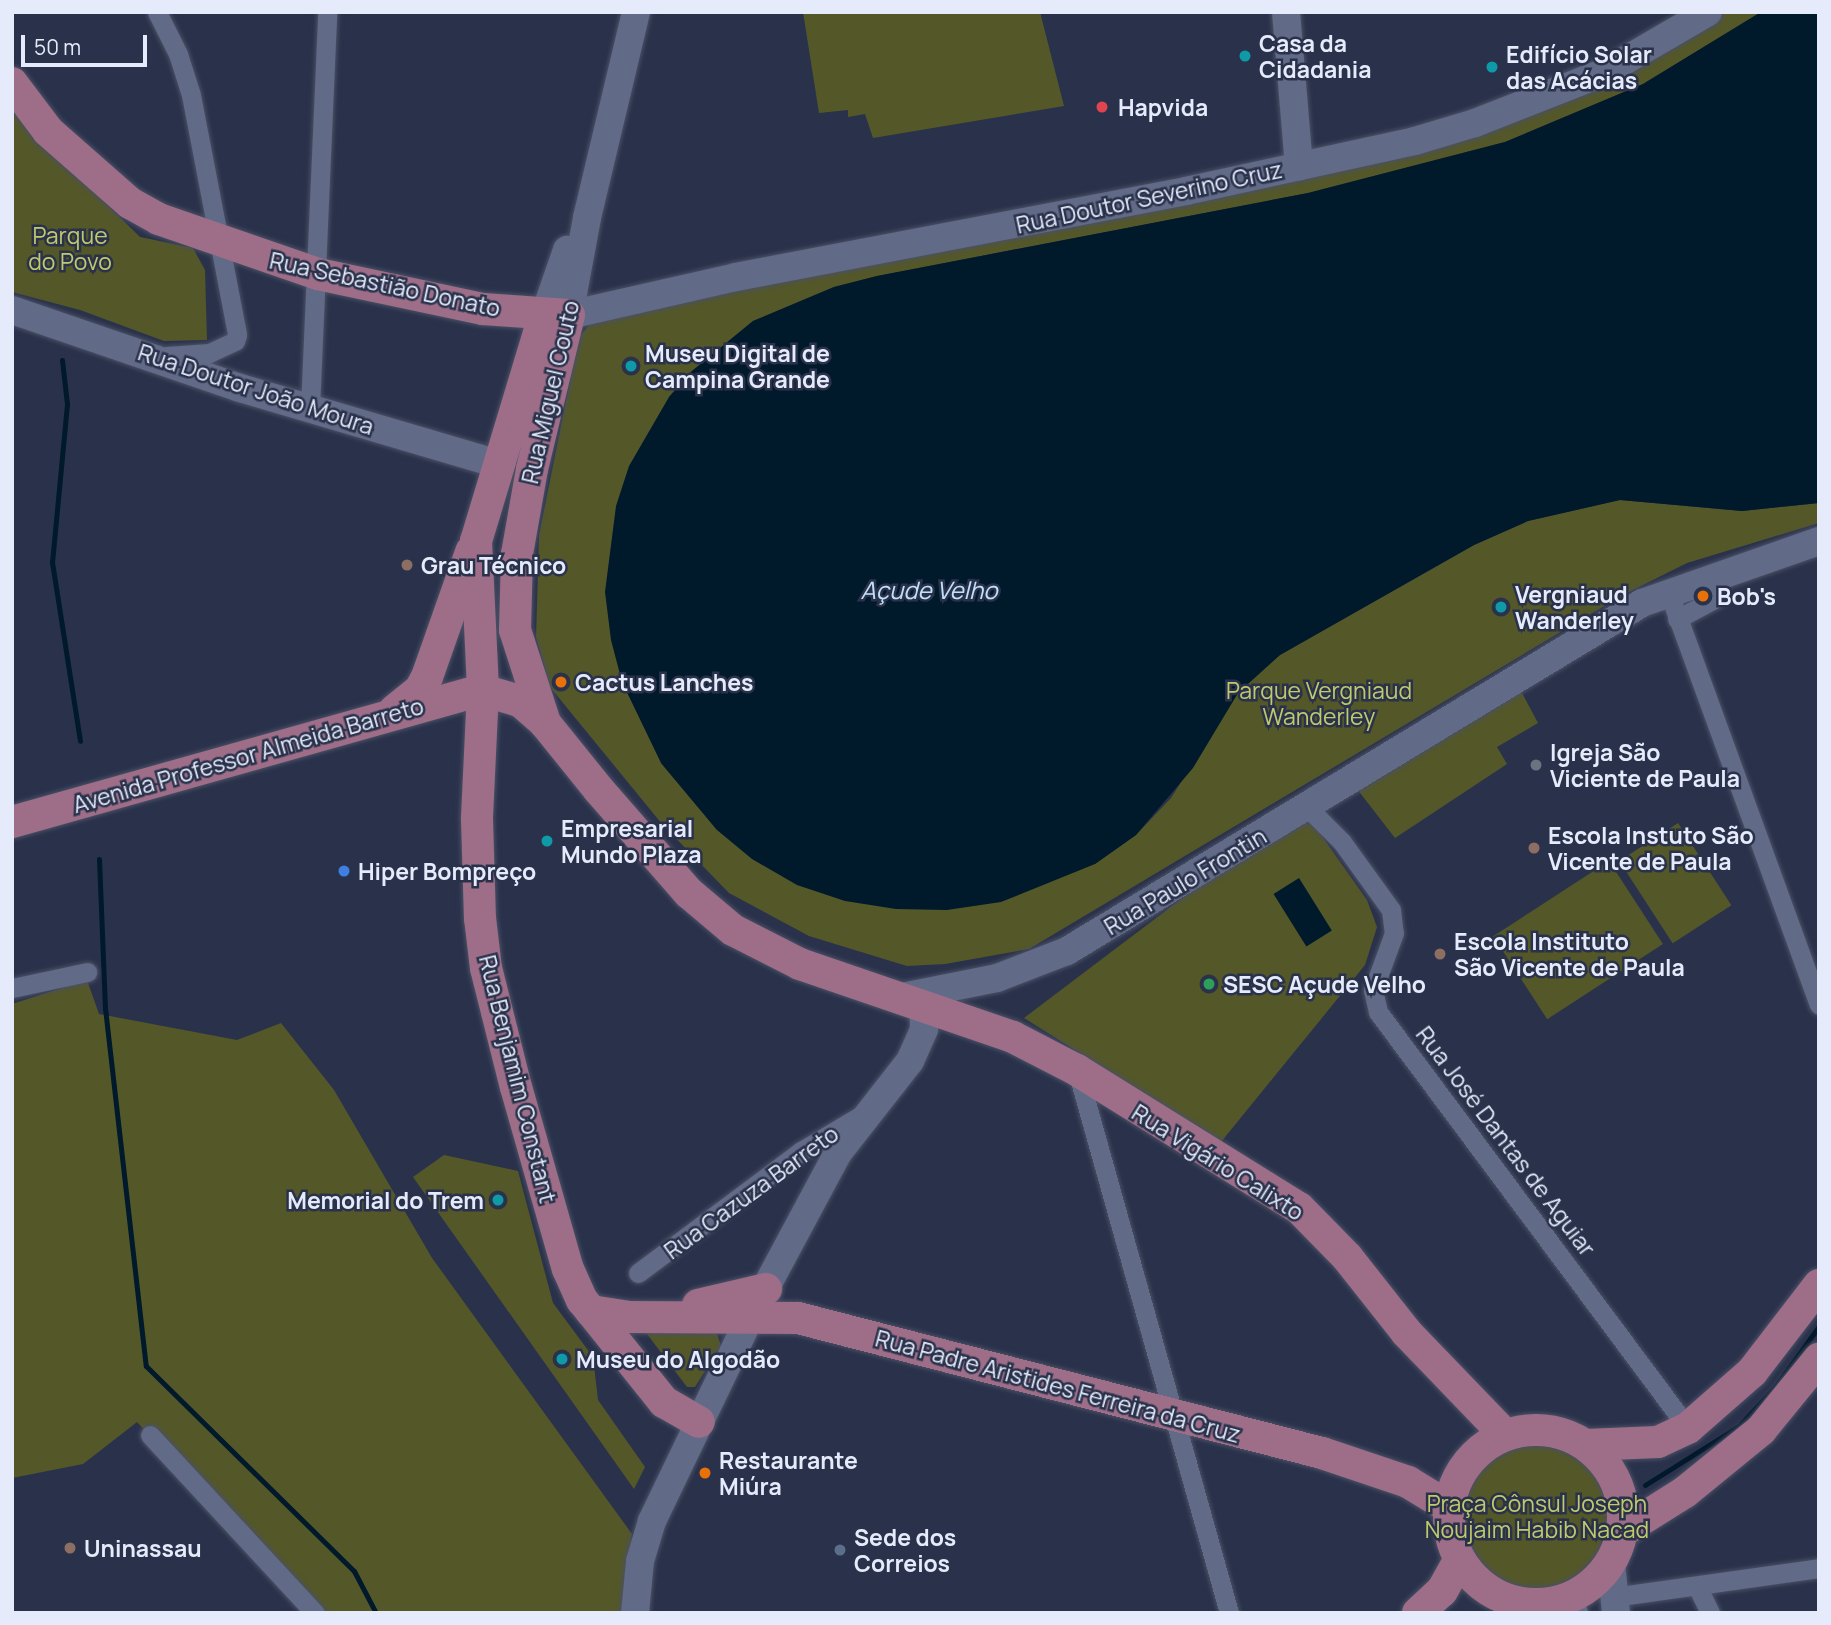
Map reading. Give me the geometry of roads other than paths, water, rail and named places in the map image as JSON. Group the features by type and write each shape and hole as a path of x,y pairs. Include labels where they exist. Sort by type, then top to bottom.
{"main road":[{"name":"Rua Miguel Couto","path":"577,762 545,723 515,630 514,594 557,316 624,12"},
{"name":"Rua Miguel Couto","path":"483,690 476,541 501,465 557,316 587,218 636,12"},
{"path":"1286,12 1299,166"},
{"name":"Rua Doutor Severino Cruz","path":"557,316 736,277 1415,141 1488,118 1605,72 1708,12"},
{"name":"Rua Sebastião Donato","path":"12,83 48,131 130,203 220,243 318,274 483,309 557,316"},
{"name":"Rua Doutor João Moura","path":"12,310 310,408 501,465"},
{"path":"393,712 420,690 427,677 476,541"},
{"name":"Rua Paulo Frontin","path":"577,762 690,893 733,930 800,964 913,1001 997,978 1067,951 1393,756 1508,681 1642,603 1673,606 1717,573 1819,541"},
{"path":"483,690 520,701 545,723"},
{"name":"Avenida Professor Almeida Barreto","path":"12,822 284,748 393,712 483,690"},
{"name":"Rua Benjamim Constant","path":"483,690 477,819 486,968 568,1269 592,1311 656,1394 699,1422"},
{"name":"Rua Vigário Calixto","path":"913,1001 1013,1037 1077,1070 1299,1208 1346,1257 1407,1333 1505,1435"},
{"name":"Rua Cazuza Barreto","path":"635,1613 645,1537 750,1317 838,1153 865,1114 911,1060 924,1029 913,1001"},
{"path":"1586,1445 1658,1442 1688,1428 1752,1373 1819,1284"},
{"path":"592,1311 657,1317 766,1289"},
{"name":"Rua Padre Aristides Ferreira da Cruz","path":"657,1317 798,1318 1355,1463 1408,1482 1449,1507"},
{"path":"1622,1531 1685,1492 1761,1430 1819,1359"},
{"path":"1574,1613 1515,1606 1472,1578 1459,1560 1450,1534 1449,1507 1461,1471 1480,1450 1505,1435 1533,1430 1561,1433 1586,1445 1617,1483 1622,1531 1611,1562 1615,1605"},
{"path":"1418,1613 1442,1591 1459,1560"},
{"path":"1515,1606 1581,1592 1611,1562"}],"street":[{"path":"145,353 197,356 235,341 220,243 185,70 157,12"},
{"path":"310,408 318,274 327,12"},
{"path":"1673,606 1819,1005"},
{"name":"Rua José Dantas de Aguiar","path":"1306,806 1342,842 1391,910 1394,933 1373,990 1378,1012 1688,1428"},
{"path":"12,988 87,972"},
{"path":"1077,1070 1229,1613"},
{"name":"Rua Cazuza Barreto","path":"638,1273 801,1151 865,1114"},
{"path":"150,1435 315,1613"},
{"path":"1615,1605 1697,1586 1819,1568"},
{"path":"1697,1586 1710,1613"}],"water":[{"name":"Açude Velho","path":"1761,12 1819,12 1819,503 1742,511 1620,500 1528,521 1474,545 1280,655 1238,693 1193,768 1136,835 1095,864 1001,902 947,910 896,909 845,901 797,885 752,859 717,830 661,763 622,682 611,640 605,592 616,506 629,466 669,397 692,371 753,321 834,287 877,276 1308,193 1505,142 1643,84"},
{"path":"1299,878 1332,931 1306,946 1274,894"}],"waterway":[{"path":"62,360 67,404 52,562 80,741"},
{"path":"99,859 105,1008 146,1366 354,1571 376,1613"},
{"path":"1645,1485 1739,1426 1775,1387 1819,1326"}],"place":[{"name":"Casa da Cidadania","path":"1245,56"},
{"name":"Edifício Solar das Acácias","path":"1492,67"},
{"name":"Hapvida","path":"1102,107"},
{"name":"Museu Digital de Campina Grande","path":"631,366"},
{"name":"Grau Técnico","path":"407,565"},
{"name":"Bob's","path":"1703,596"},
{"name":"Vergniaud Wanderley","path":"1501,607"},
{"name":"Cactus Lanches","path":"561,682"},
{"name":"Igreja São Viciente de Paula","path":"1536,765"},
{"name":"Empresarial Mundo Plaza","path":"547,841"},
{"name":"Escola Instuto São Vicente de Paula","path":"1534,848"},
{"name":"Hiper Bompreço","path":"344,871"},
{"name":"Escola Instituto São Vicente de Paula","path":"1440,954"},
{"name":"SESC Açude Velho","path":"1209,984"},
{"name":"Memorial do Trem","path":"498,1200"},
{"name":"Museu do Algodão","path":"562,1359"},
{"name":"Restaurante Miúra","path":"705,1473"},
{"name":"Uninassau","path":"70,1548"},
{"name":"Sede dos Correios","path":"840,1550"}],"park label":[{"name":"Parque do Povo","path":"70,248"},
{"name":"Parque Vergniaud Wanderley","path":"1319,703"},
{"name":"Praça Cônsul Joseph Noujaim Habib Nacad","path":"1537,1516"}]}
